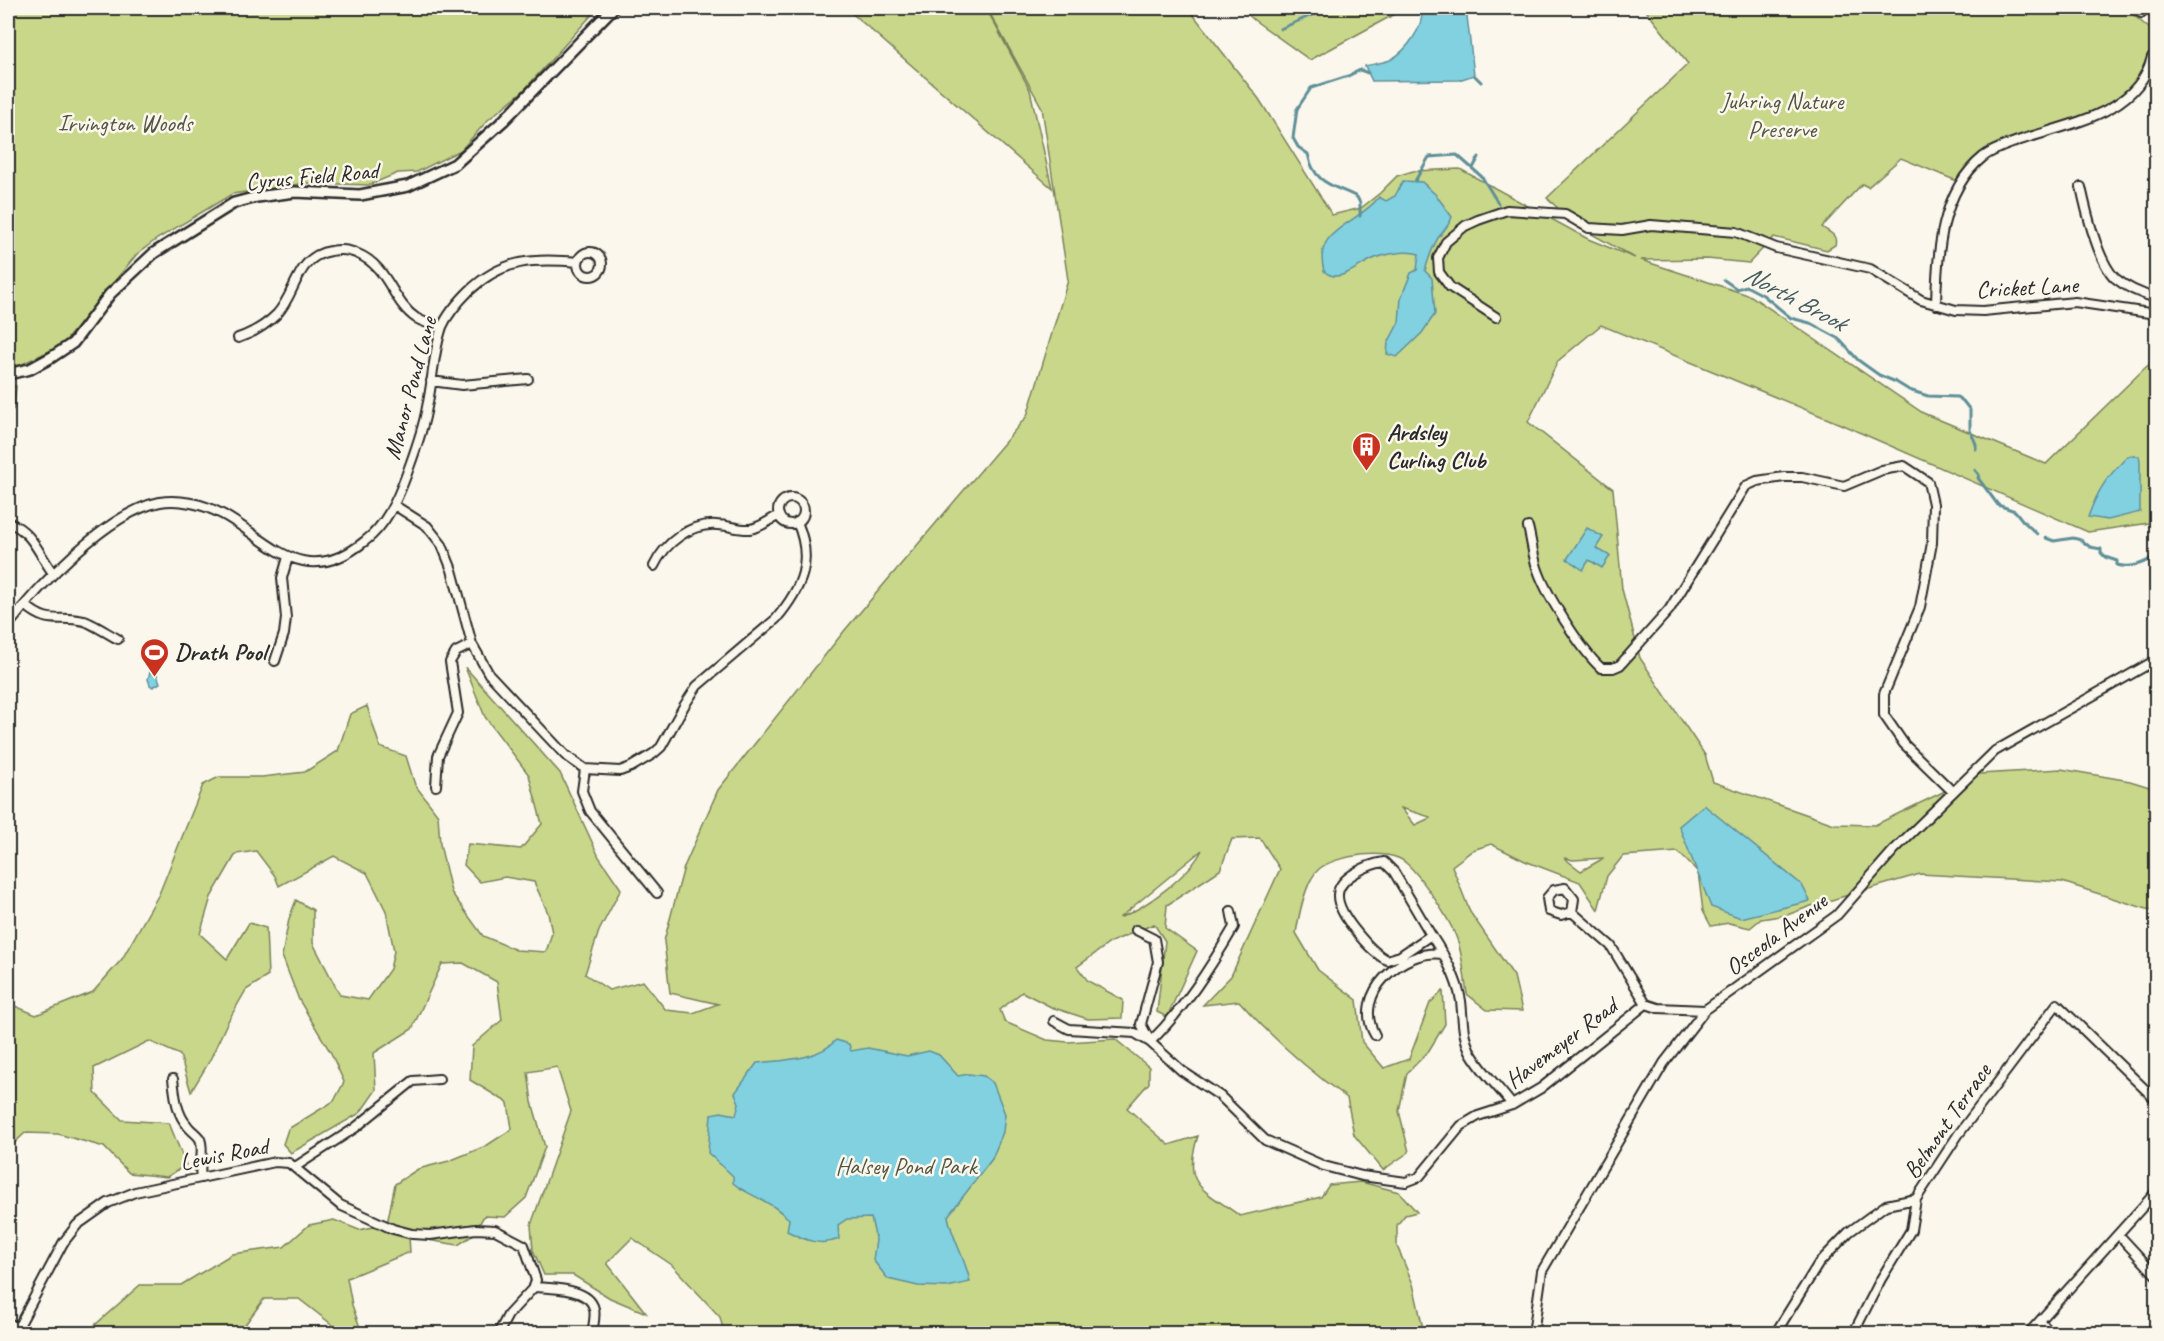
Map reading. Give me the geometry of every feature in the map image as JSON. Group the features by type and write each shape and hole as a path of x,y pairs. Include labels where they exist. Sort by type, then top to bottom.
{"street":[{"name":"Cyrus Field Road","path":"8,374 30,369 73,343 110,294 154,253 234,202 296,192 360,195 408,186 455,164 503,121 613,8"},
{"path":"1936,305 1937,261 1946,219 1959,187 1970,171 1983,157 2000,147 2104,112 2134,89 2146,74 2152,57"},
{"path":"2081,187 2089,222 2108,269 2114,277 2134,291 2157,298"},
{"name":"Cricket Lane","path":"1497,317 1450,287 1439,272 1438,258 1446,242 1459,230 1478,219 1507,210 1565,214 1589,228 1622,230 1651,225 1736,232 1776,248 1870,269 1921,300 1956,310 1983,311 2075,302 2157,314"},
{"path":"238,338 258,331 277,314 306,263 323,252 338,250 359,254 368,260 383,273 410,313 425,323 442,327"},
{"name":"Manor Pond Lane","path":"8,626 53,573 105,528 147,506 171,501 193,503 222,513 288,557 300,561 321,561 346,554 374,534 394,505 420,435 428,406 442,327 457,303 476,284 497,270 532,260 578,262"},
{"path":"431,381 462,385 528,379"},
{"path":"1528,527 1538,571 1546,591 1596,663 1601,668 1613,668 1629,656 1669,610 1746,486 1757,481 1793,477 1844,486 1882,470 1904,466 1928,482 1933,504 1932,543 1920,607 1884,694 1884,715 1904,744 1953,792"},
{"path":"796,499 801,502 804,510 802,519 797,522 785,522 779,515 779,510 785,500 796,499"},
{"path":"394,505 427,526 442,545 452,570 472,644 480,662 499,685 565,755 585,769 620,771 653,754 668,736 698,686 776,619 793,596 806,561 805,543 797,522"},
{"path":"654,566 658,557 670,543 697,528 719,525 749,530 779,515"},
{"path":"8,522 33,539 53,573"},
{"path":"274,661 284,634 286,618 282,578 288,557"},
{"path":"25,605 49,620 86,621 118,639"},
{"path":"436,786 438,756 458,713 450,662 456,652 472,644"},
{"name":"Osceola Avenue","path":"1533,1334 1542,1271 1664,1063 1705,1010 1837,915 1894,850 1995,751 2157,660"},
{"path":"585,769 582,791 590,811 657,893"},
{"path":"1431,935 1400,956 1387,960 1378,955 1355,929 1339,902 1341,885 1369,866 1384,862 1394,872 1443,954 1457,983 1463,1032 1470,1051 1512,1105"},
{"path":"1150,1042 1177,1012 1217,956 1234,927 1231,911"},
{"path":"1572,912 1611,946 1646,1004"},
{"path":"1136,930 1154,939 1158,962 1142,1024 1150,1042"},
{"path":"1375,1035 1369,1025 1369,1010 1375,989 1384,976 1410,958 1430,952 1443,954"},
{"name":"Havemeyer Road","path":"1150,1042 1182,1071 1220,1096 1265,1140 1324,1166 1362,1176 1406,1182 1419,1177 1461,1126 1478,1116 1512,1105 1541,1088 1646,1004 1658,1008 1705,1010"},
{"name":"Belmont Terrace","path":"1853,1334 1881,1278 1911,1230 1916,1199 1958,1135 2057,1004 2157,1100"},
{"path":"1053,1021 1069,1029 1135,1033 1150,1042"},
{"path":"173,1079 180,1113 185,1124 199,1138 201,1178"},
{"path":"295,1167 355,1128 413,1081 439,1079"},
{"name":"Lewis Road","path":"21,1331 20,1326 63,1243 77,1226 108,1203 135,1192 275,1162 289,1163 340,1205 393,1229 412,1234 430,1235 476,1229 495,1230 524,1245 536,1280 534,1287"},
{"path":"2028,1334 2157,1192"},
{"path":"1775,1334 1819,1263 1849,1232 1886,1205 1916,1199"},
{"path":"2119,1235 2157,1275"},
{"path":"498,1334 508,1315 534,1287 562,1288 586,1296 592,1301 595,1311 592,1334"},
{"path":"2040,1321 2051,1334"},
{"path":"8,1323 21,1331"}],"green space":[{"name":"Irvington Woods","path":"8,8 598,8 524,90 488,120 461,150 417,172 398,173 369,185 306,183 232,194 157,239 137,254 62,345 8,369"},
{"path":"846,8 986,8 1030,90 1052,188"},
{"path":"987,8 1188,8 1259,99 1332,215 1361,208 1397,176 1413,171 1460,169 1588,239 1635,258 1577,226 1547,198 1688,64 1644,8 2125,8 2156,34 2156,66 2133,93 2116,105 1983,157 1962,183 1901,158 1868,187 1862,184 1822,227 1832,234 1836,241 1835,245 1827,250 1774,237 1749,263 1707,259 1641,260 1751,296 1923,413 2046,464 2156,360 2156,522 2088,532 1838,423 1601,325 1558,361 1528,422 1613,489 1622,589 1640,658 1705,755 1713,782 1834,824 1875,825 1980,774 2061,769 2130,781 2156,789 2156,912 2062,882 1920,874 1787,915 1761,919 1750,928 1729,923 1711,926 1703,911 1698,872 1678,852 1623,856 1607,876 1598,910 1580,882 1525,861 1491,844 1473,850 1452,866 1470,912 1514,976 1522,1011 1487,1010 1467,994 1457,939 1435,899 1406,863 1388,855 1376,854 1338,860 1327,864 1314,874 1303,899 1296,933 1318,970 1357,1000 1362,1042 1384,1068 1409,1059 1430,1003 1443,991 1445,1024 1428,1052 1407,1073 1399,1111 1409,1152 1383,1170 1354,1135 1347,1098 1290,1052 1239,1001 1203,1005 1231,976 1280,869 1260,838 1232,839 1220,870 1167,905 1165,928 1197,951 1167,1017 1157,1012 1165,941 1154,924 1111,942 1077,967 1088,981 1123,1000 1122,1018 1088,1019 1051,1007 1022,992 1000,1010 1005,1022 1047,1040 1068,1042 1115,1039 1149,1067 1149,1083 1127,1108 1169,1145 1198,1136 1193,1153 1194,1177 1206,1192 1240,1216 1321,1197 1329,1185 1361,1182 1399,1192 1417,1212 1405,1215 1397,1225 1397,1246 1413,1284 1424,1333 724,1333 720,1317 672,1265 632,1238 607,1263 646,1313 610,1298 573,1275 544,1275 533,1250 531,1225 571,1111 557,1067 528,1072 532,1102 545,1147 526,1198 505,1217 484,1216 472,1236 458,1245 409,1237 410,1252 347,1278 352,1305 362,1333 343,1333 299,1299 264,1299 241,1333 86,1333 140,1285 181,1285 232,1254 284,1247 309,1225 334,1220 359,1230 387,1224 395,1184 418,1169 449,1161 486,1146 512,1129 508,1103 470,1080 472,1046 502,1020 497,982 463,963 442,964 412,1029 374,1053 376,1090 360,1113 291,1153 283,1144 288,1129 334,1101 344,1082 331,1053 299,1000 282,956 289,919 296,900 313,910 313,943 340,995 368,1000 390,969 394,951 386,911 367,873 334,856 279,886 275,876 256,851 236,854 211,897 200,934 227,959 249,923 266,928 268,976 246,990 191,1092 180,1055 149,1041 94,1068 95,1093 122,1120 169,1123 186,1165 167,1177 129,1173 104,1147 58,1134 25,1133 8,1149 8,1003 36,1015 93,992 122,959 159,894 203,785 219,777 262,777 305,772 338,751 350,714 367,706 380,747 406,756 415,785 438,815 440,844 451,892 483,936 516,950 546,952 552,933 548,913 534,882 505,877 480,882 464,865 468,844 521,849 542,824 529,775 485,717 465,667 560,773 599,857 621,889 599,931 585,974 609,990 643,981 666,1010 693,1013 718,1004 670,993 664,941 684,867 718,790 845,630 1027,416 1068,280 1042,108","holes":["1401,808 1430,817 1430,818 1415,825","1202,850 1188,870 1166,890 1141,907 1119,918","1564,858 1573,860 1604,858 1581,871"]},
{"path":"1241,8 1406,8 1310,60"},
{"path":"8,386 16,386 14,408 8,416"}],"water":[{"path":"1422,8 1466,8 1474,75 1459,80 1372,81 1365,66 1390,60 1408,45 1420,23"},
{"path":"1403,181 1422,182 1436,195 1452,217 1430,254 1425,271 1432,278 1435,314 1422,333 1397,357 1387,354 1388,343 1399,322 1401,298 1411,273 1417,270 1419,254 1395,253 1382,256 1348,273 1335,276 1324,271 1322,257 1325,245 1339,228 1379,197 1386,201 1395,196"},
{"path":"2128,456 2139,456 2140,512 2108,520 2088,517 2104,484"},
{"path":"1587,528 1603,537 1596,548 1610,556 1602,568 1589,560 1583,570 1567,559"},
{"name":"Drath Pool","path":"155,669 160,683 153,687 148,679 150,672"},
{"path":"1704,805 1802,885 1810,901 1741,918 1711,907 1679,826"},
{"path":"836,1040 849,1044 851,1051 868,1048 907,1056 929,1051 939,1055 958,1076 969,1074 984,1076 993,1083 1005,1114 1003,1132 992,1159 948,1216 970,1282 947,1287 918,1286 888,1279 873,1260 876,1240 871,1218 847,1219 838,1225 839,1239 832,1241 806,1240 787,1231 789,1219 769,1204 733,1183 733,1176 708,1153 711,1114 721,1112 736,1115 739,1103 735,1093 757,1063 789,1060 810,1055 829,1047"}],"waterway":[{"path":"1280,29 1328,8"},
{"name":"North Brook","path":"1360,216 1360,203 1357,197 1320,178 1308,154 1298,147 1293,138 1297,109 1311,88 1360,70 1368,73"},
{"name":"North Brook","path":"1474,75 1481,82"},
{"name":"North Brook","path":"1415,181 1429,157 1457,155 1482,177 1498,203"},
{"name":"North Brook","path":"1473,168 1479,157"},
{"name":"North Brook","path":"1724,280 1737,289 1746,286 1763,295 1791,318 1810,323 1838,338 1858,360 1879,375 1909,390 1928,396 1957,397 1963,401 1970,410 1970,430 1976,449"},
{"name":"North Brook","path":"1975,470 1979,475 1978,478 1998,505 2015,511 2037,534"},
{"name":"North Brook","path":"2046,538 2054,541 2073,538 2081,540 2090,547 2101,549 2105,557 2117,561 2117,565 2121,566 2134,565 2150,559 2156,561"}],"place":[{"name":"Ardsley Curling Club","path":"1366,472"},
{"name":"Drath Pool","path":"154,678"}],"park label":[{"name":"Juhring Nature Preserve","path":"1782,115"},
{"name":"Halsey Pond Park","path":"906,1166"}]}
